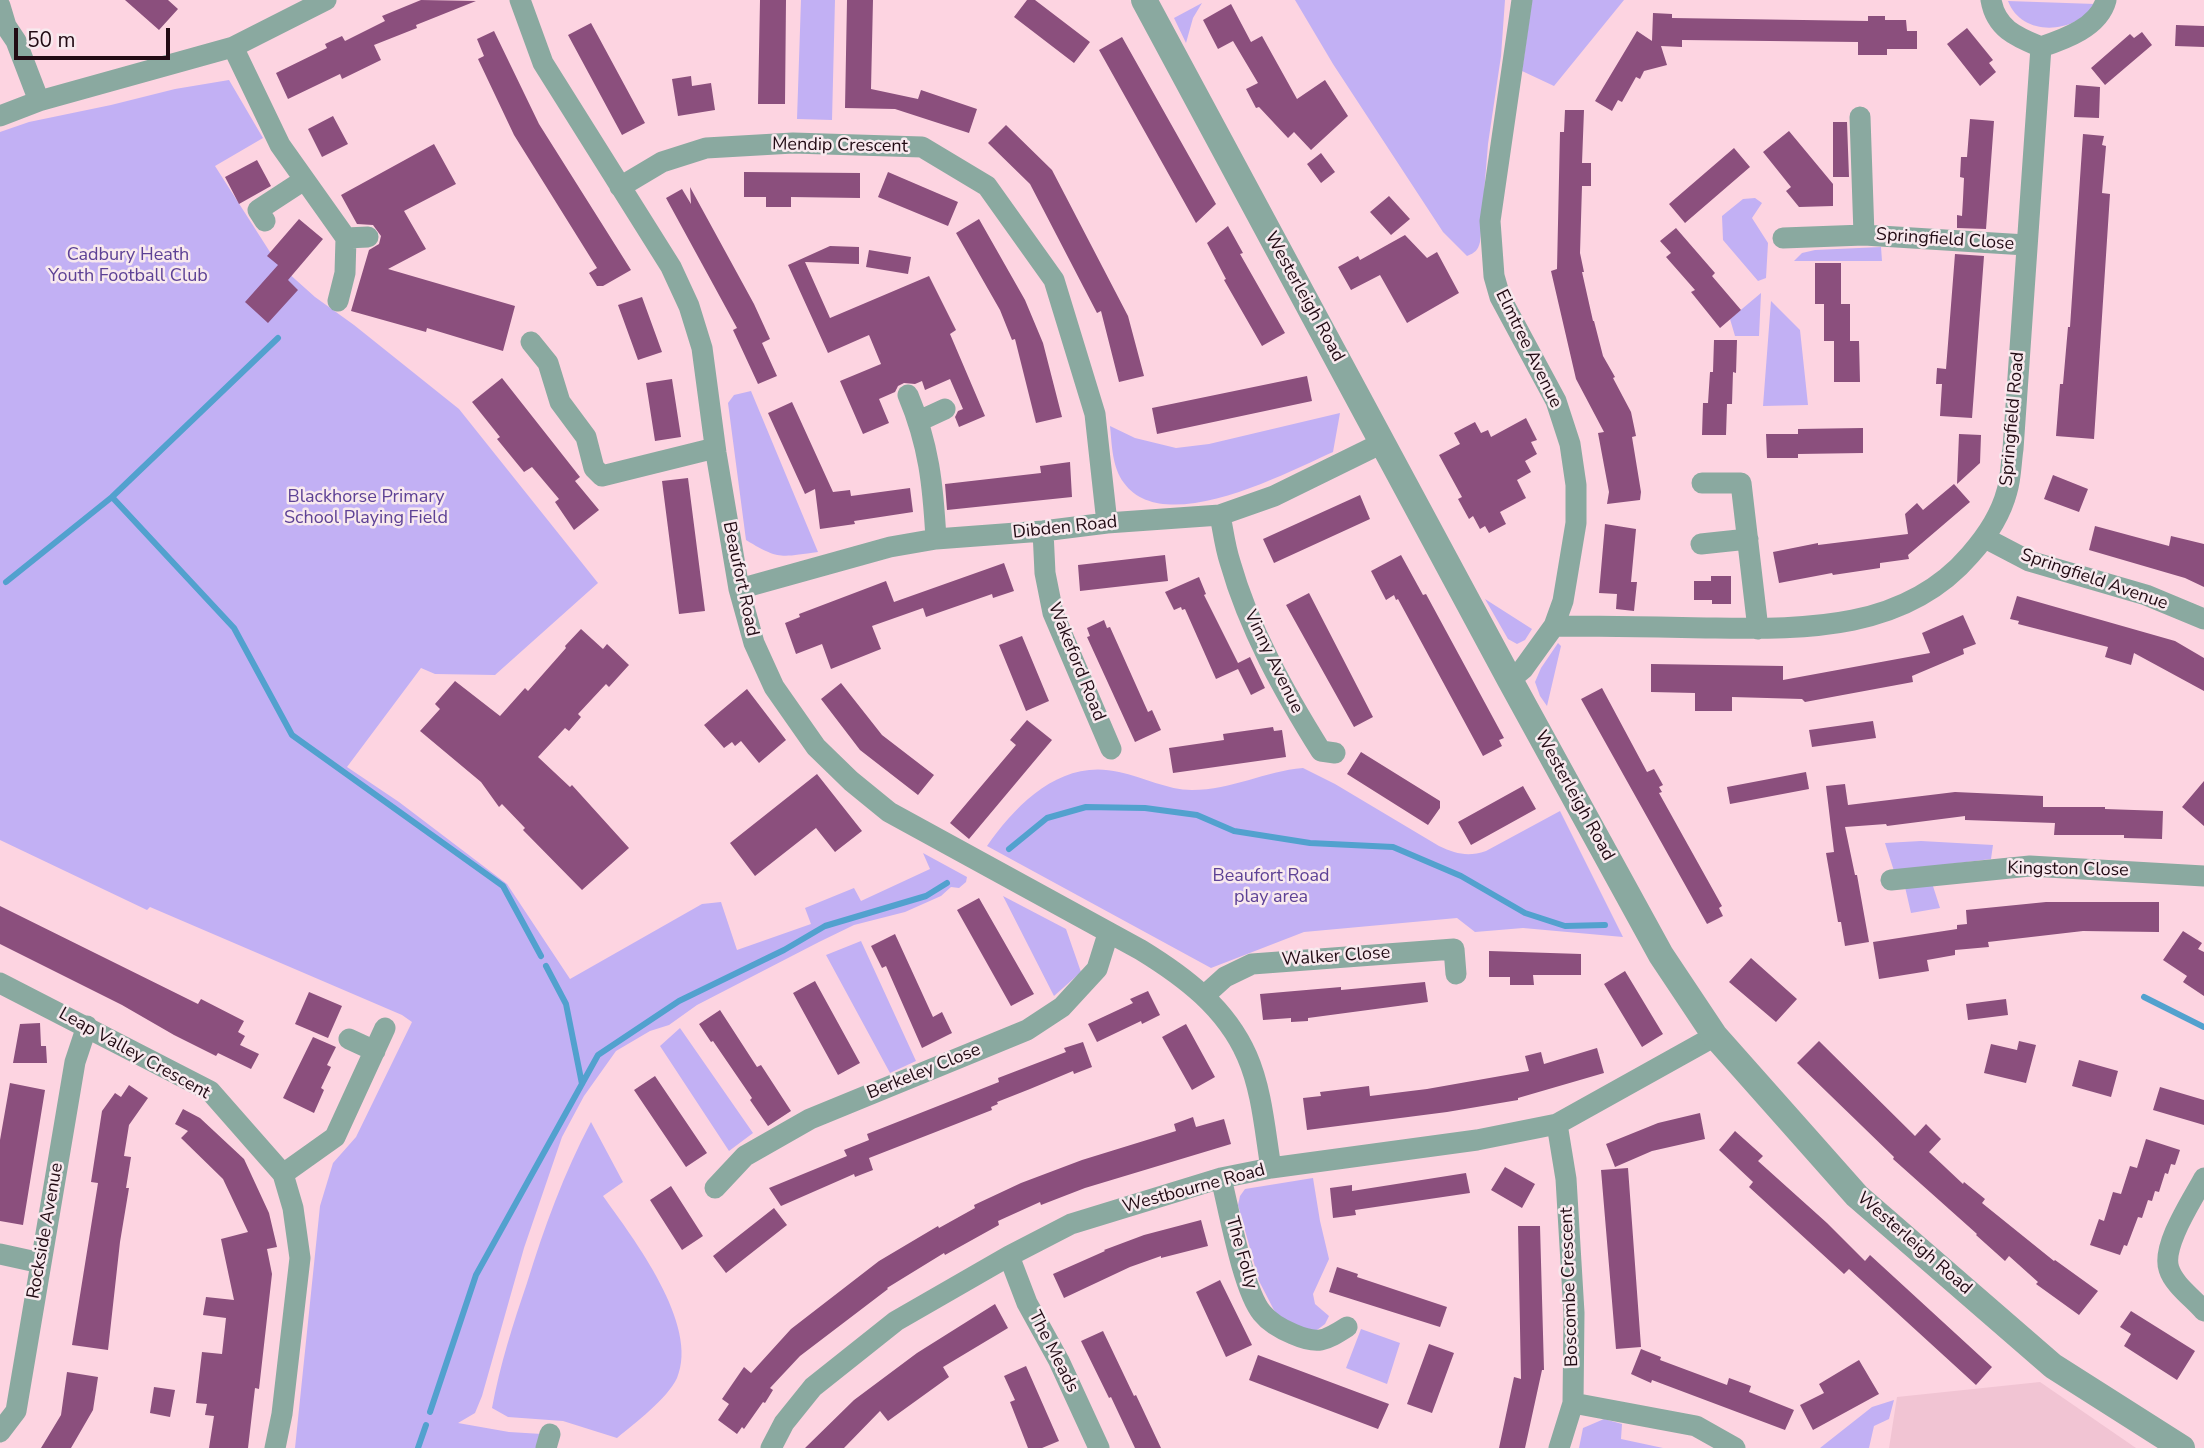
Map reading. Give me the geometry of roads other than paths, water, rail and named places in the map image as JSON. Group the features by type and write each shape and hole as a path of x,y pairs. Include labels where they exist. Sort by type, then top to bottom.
{"street":[{"path":"0,116 39,101 233,47 326,0"},
{"name":"Beaufort Road","path":"520,0 543,63 671,267 690,306 702,348 715,448 739,589 754,643 774,687 816,747 851,781 889,812 1141,950 1168,967 1204,996 1227,1022 1247,1057 1257,1089 1271,1168"},
{"name":"Elmtree Avenue","path":"1510,680 1523,669 1554,626 1563,601 1576,523 1576,485 1570,444 1556,401 1500,297 1494,276 1490,221 1522,0"},
{"path":"1992,0 1993,11 2012,36 2041,47 2081,32 2105,7 2106,0"},
{"name":"Westerleigh Road","path":"1151,5 1510,680 1661,955 1715,1036 1857,1196 2053,1366 2182,1448"},
{"path":"0,6 39,101"},
{"path":"233,47 280,145 346,238 345,273 338,301"},
{"name":"Springfield Road","path":"1554,626 1758,629 1806,627 1876,617 1923,595 1955,573 1985,538 2007,492 2013,449 2041,47"},
{"name":"Springfield Close","path":"1860,117 1864,235"},
{"name":"Mendip Crescent","path":"620,187 662,162 706,148 793,143 922,147 987,186 1054,280 1095,414 1107,523"},
{"path":"265,221 258,210 304,180"},
{"name":"Springfield Close","path":"1783,238 1864,235 2026,245"},
{"path":"346,238 368,237"},
{"path":"531,342 548,363 560,402 586,437 594,468 602,476 715,448"},
{"path":"908,395 929,457 936,538"},
{"path":"919,421 945,409"},
{"name":"Dibden Road","path":"739,589 890,547 936,538 1220,515 1274,496 1382,443"},
{"path":"1702,483 1741,483 1758,629"},
{"name":"Vinny Avenue","path":"1220,515 1230,562 1258,639 1297,713 1321,751 1335,753"},
{"name":"Wakeford Road","path":"1043,531 1045,573 1053,613 1111,749"},
{"name":"Springfield Avenue","path":"1985,538 2029,561 2146,595 2204,619"},
{"path":"1701,544 1748,539"},
{"name":"Kingston Close","path":"1891,880 2030,866 2204,876"},
{"name":"Berkeley Close","path":"715,1188 745,1156 810,1119 1027,1030 1062,1007 1097,969 1108,934"},
{"name":"Walker Close","path":"1204,996 1225,977 1252,964 1454,949 1456,974"},
{"name":"Leap Valley Crescent","path":"0,983 210,1091 283,1174 293,1208 300,1258 282,1414 275,1448"},
{"name":"Rockside Avenue","path":"0,1432 16,1411 75,1062 87,1026"},
{"path":"283,1174 335,1137 385,1028"},
{"name":"Westbourne Road","path":"771,1448 784,1423 813,1387 895,1321 1071,1224 1221,1178 1271,1168 1477,1140 1557,1124 1715,1036"},
{"path":"349,1039 375,1051"},
{"name":"Boscombe Crescent","path":"1557,1124 1566,1179 1574,1313 1573,1403 1559,1448"},
{"name":"The Folly","path":"1221,1178 1249,1288 1261,1312 1279,1328 1309,1341 1327,1340 1347,1327"},
{"path":"2204,1178 2171,1242 2167,1256 2168,1268 2174,1279 2204,1311"},
{"path":"0,1254 41,1263"},
{"name":"The Meads","path":"1009,1256 1027,1303 1059,1361 1099,1448"},
{"path":"1573,1403 1696,1426 1735,1448"}],"waterway":[{"path":"6,582 112,497 278,338"},
{"path":"112,497 234,628 292,735 503,886 541,956"},
{"path":"1009,849 1047,818 1086,807 1145,808 1197,815 1234,831 1310,843 1393,847 1461,876 1525,913 1565,926 1605,925"},
{"path":"430,1412 476,1275 598,1055 679,1001 784,950 825,926 926,896 947,883"},
{"path":"546,966 566,1004 582,1084"},
{"path":"2144,997 2204,1027"},
{"path":"418,1448 426,1425"}],"park label":[{"name":"Cadbury Heath Youth Football Club","path":"128,266"},
{"name":"Blackhorse Primary School Playing Field","path":"366,508"},
{"name":"Beaufort Road play area","path":"1271,887"}]}
